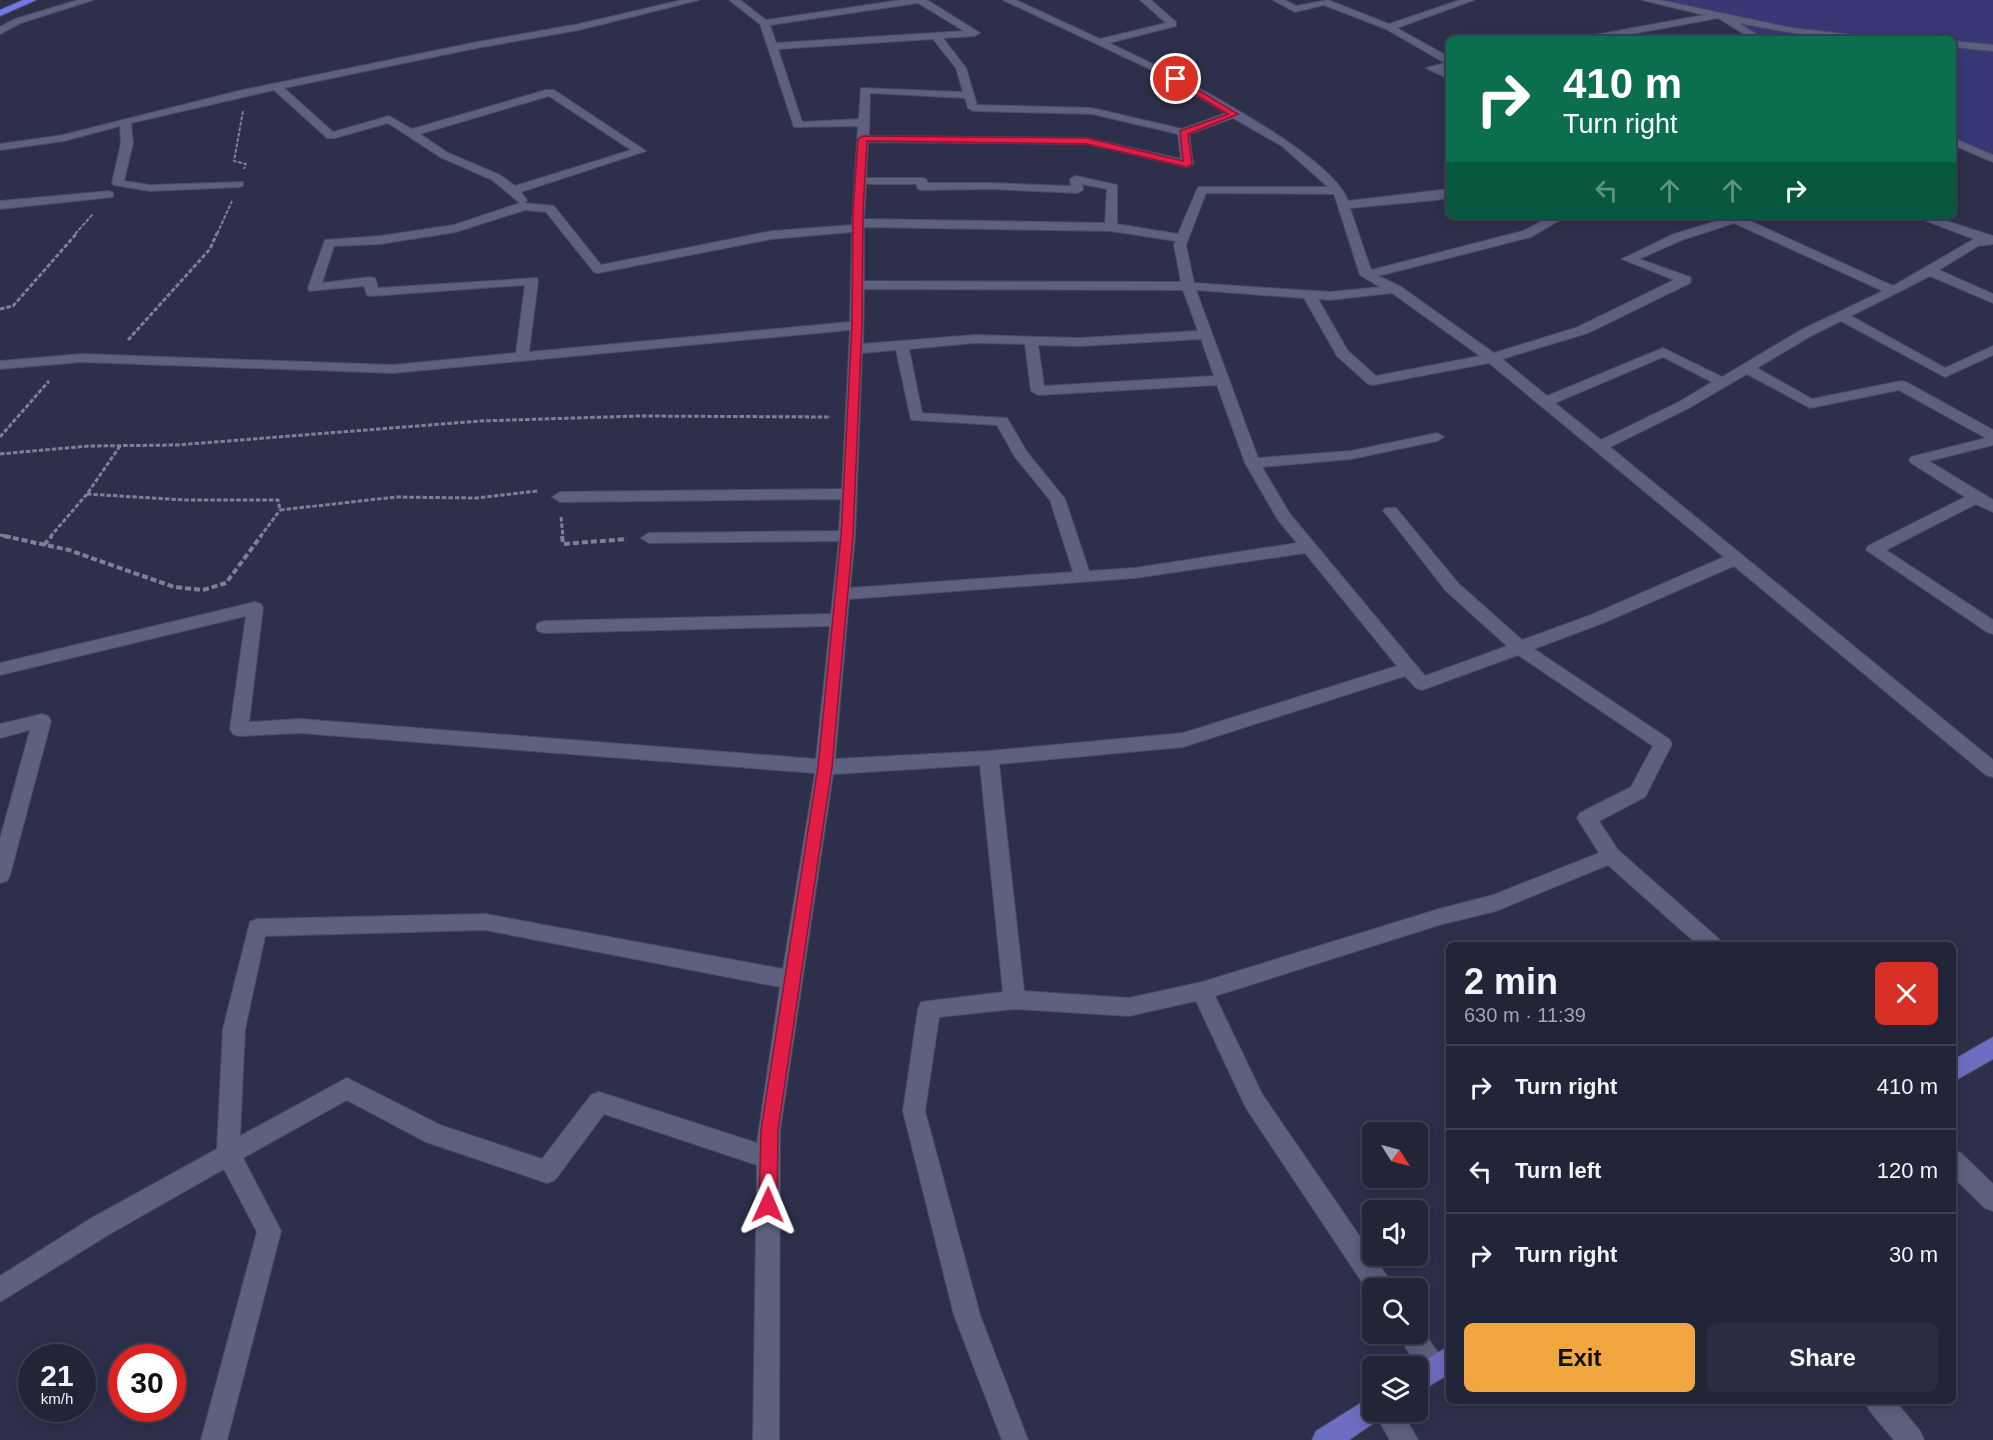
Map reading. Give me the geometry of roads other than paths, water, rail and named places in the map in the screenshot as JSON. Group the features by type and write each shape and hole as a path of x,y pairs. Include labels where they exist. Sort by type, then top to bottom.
{"highway":[{"path":"0,13 31,0"}],"main road":[{"path":"1956,1070 1993,1047"},
{"path":"1325,1440 1362,1416"}],"street":[{"path":"0,31 18,21 88,0"},
{"path":"0,147 64,138 246,92 477,45 579,27 694,0"},
{"path":"734,0 764,23 798,125 864,123"},
{"path":"764,23 920,0 975,33 771,46"},
{"path":"1008,0 1156,68 1286,144 1341,198 1366,275 1395,289 1492,358 1993,770"},
{"path":"1099,42 1173,24 1145,0"},
{"path":"1278,0 1295,9 1325,2 1389,27 1446,61"},
{"path":"1389,27 1469,0"},
{"path":"1647,0 1792,31 1837,36"},
{"path":"1605,36 1720,15 1754,36"},
{"path":"937,37 961,68 973,108 1092,111 1183,132 1234,114"},
{"path":"1956,45 1993,48"},
{"path":"1446,64 1431,68 1446,75"},
{"path":"276,86 330,136 389,119 445,155 485,170 514,190 524,206"},
{"path":"766,1440 769,1130 825,767 847,536 865,90 969,95"},
{"path":"411,134 550,92 640,151 514,190"},
{"path":"125,121 127,143 118,183 150,188 239,184"},
{"path":"863,139 1087,141 1187,164 1183,132"},
{"path":"1956,142 1993,159"},
{"path":"860,181 922,181 922,187 992,186 1077,190 1076,179 1113,187 1111,227"},
{"path":"1446,194 1437,196 1341,198 1202,189 1180,245 1188,286 1252,463 1284,517 1422,684 1597,619 1735,559"},
{"path":"0,205 109,195"},
{"path":"522,357 532,281 372,292 370,281 314,288 329,243 380,240 456,228 524,206 550,209 598,269 772,235 858,225 1111,227 1183,238"},
{"path":"1366,275 1527,234 1555,219"},
{"path":"1309,295 1342,352 1373,381 1492,358 1583,330 1685,280 1628,259 1678,237 1735,219"},
{"path":"1740,219 1809,255 1894,291"},
{"path":"1928,219 1992,241"},
{"path":"1598,447 1684,405 1806,333 1894,291 1974,243 1992,241"},
{"path":"1930,271 1993,299"},
{"path":"858,285 1188,286 1330,296 1395,289"},
{"path":"1841,316 1945,373 1993,350"},
{"path":"0,365 67,359 111,359 393,369 857,325"},
{"path":"855,349 974,339 1080,342 1207,335"},
{"path":"1031,341 1038,391 1223,380"},
{"path":"902,345 916,417 1002,421 1020,454 1057,499 1083,577"},
{"path":"1544,402 1663,352 1722,382"},
{"path":"1747,368 1810,404 1901,384 1993,436"},
{"path":"1252,463 1351,455 1437,437"},
{"path":"1993,441 1916,460 1993,507"},
{"path":"560,497 849,494"},
{"path":"1977,496 1874,550 1993,628"},
{"path":"1391,511 1452,587 1520,648 1663,744 1638,792 1587,818 1611,856 1709,942"},
{"path":"649,538 847,536"},
{"path":"841,594 1135,573 1308,547"},
{"path":"0,669 255,608 239,729 300,726 825,767 989,758 1183,740 1408,668"},
{"path":"544,627 838,620"},
{"path":"0,731 42,721 0,875"},
{"path":"989,758 1014,1000"},
{"path":"1015,1440 967,1315 914,1111 929,1009 1014,1000 1129,1007 1202,991 1439,917 1496,903 1611,856"},
{"path":"214,1440 269,1231 228,1153 234,1029 257,928 485,922 792,980"},
{"path":"1202,991 1254,1101 1373,1278"},
{"path":"0,1290 99,1227 346,1088 434,1134 548,1172 599,1102 769,1158"},
{"path":"1956,1164 1993,1200"},
{"path":"1416,1344 1433,1370"},
{"path":"1881,1404 1911,1440"},
{"path":"1393,1422 1405,1440"}]}
